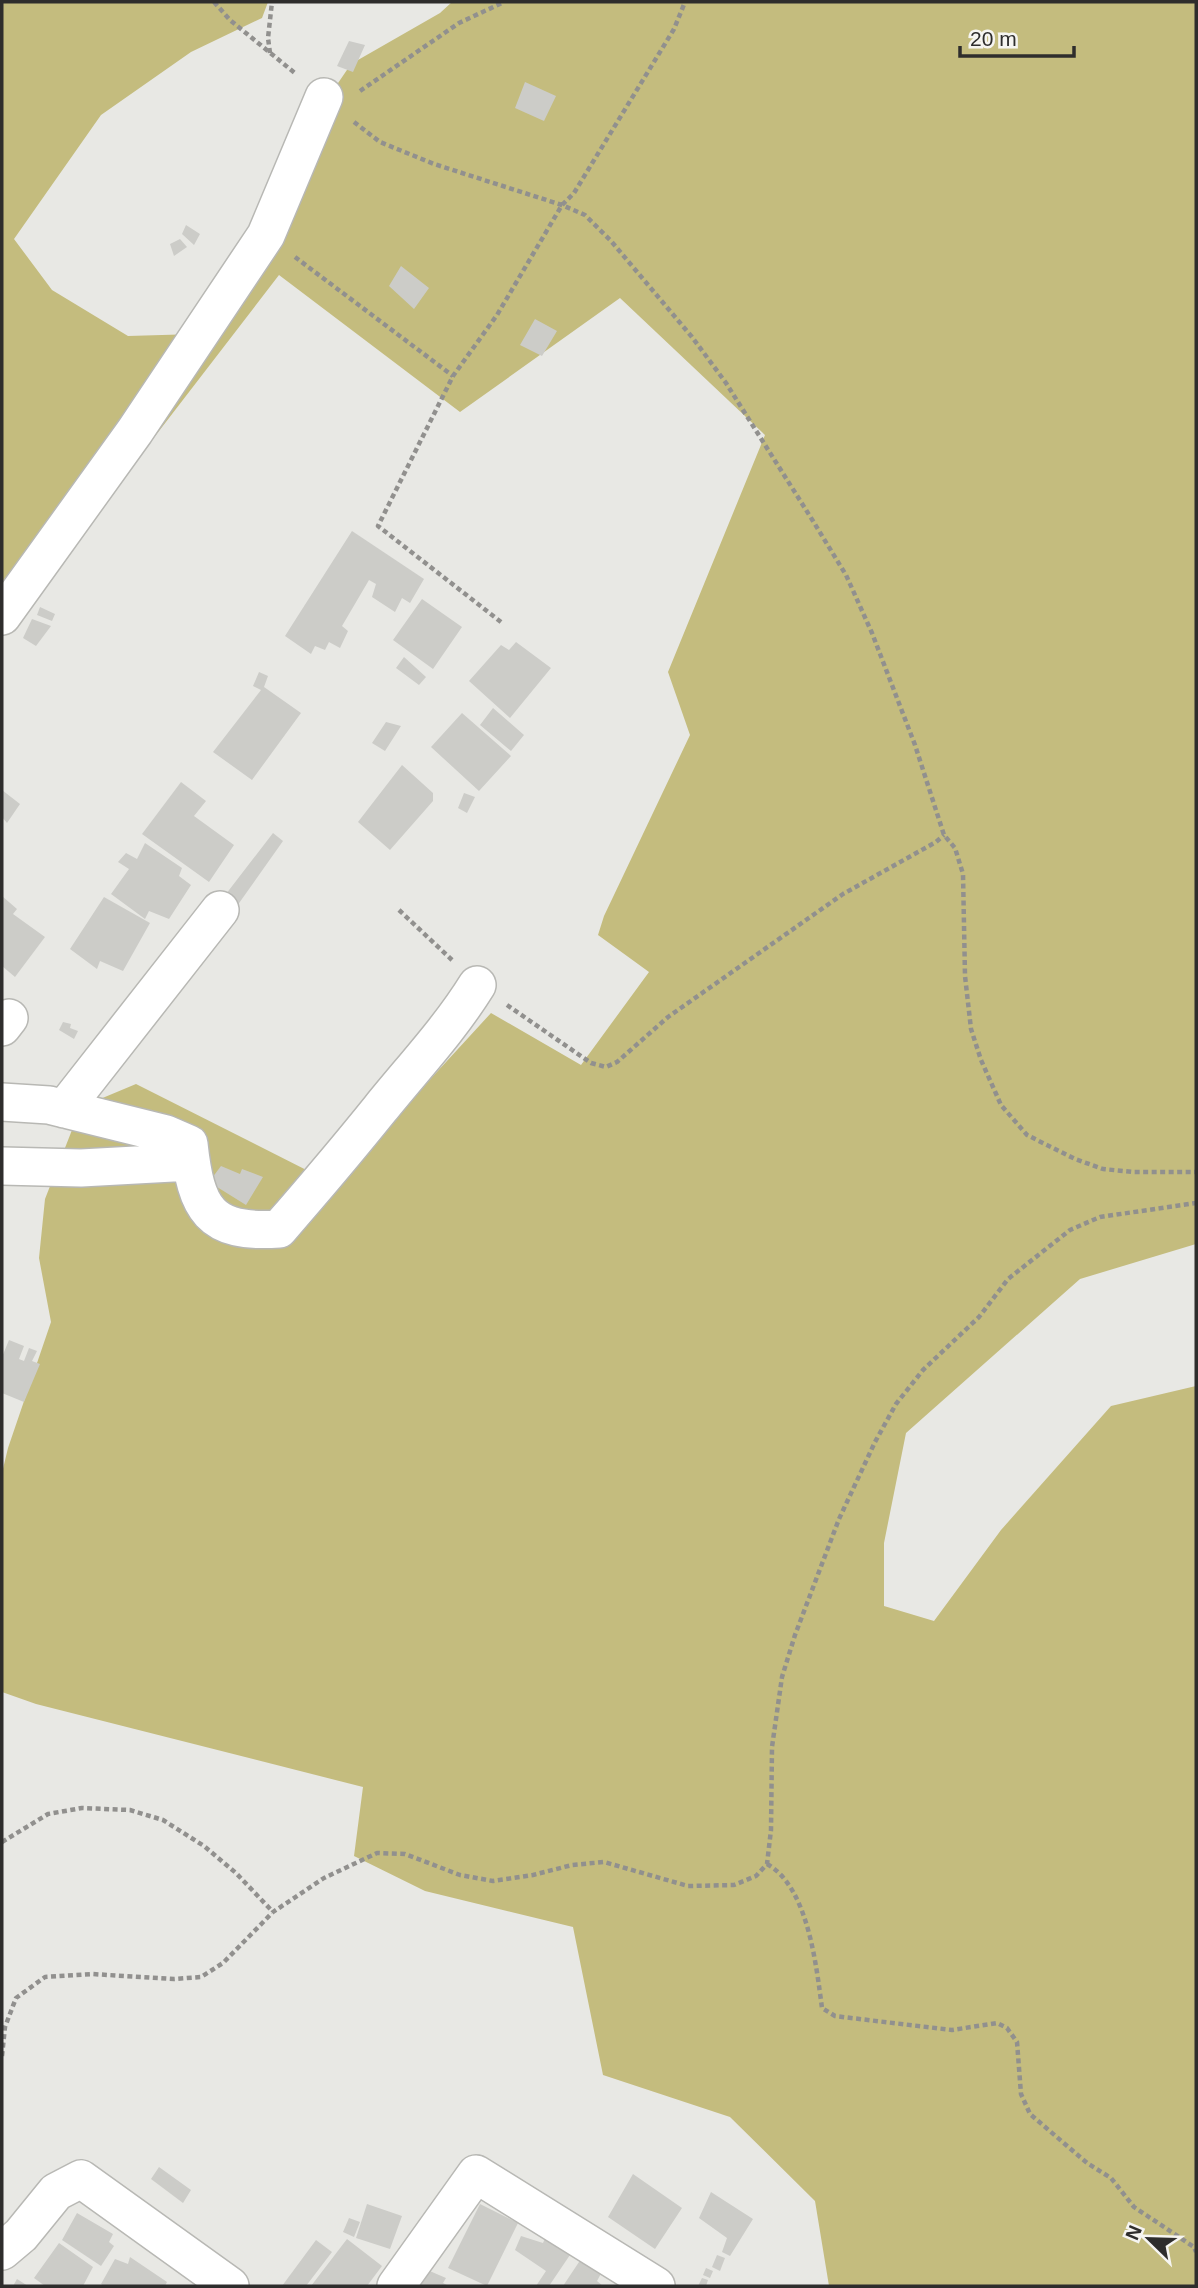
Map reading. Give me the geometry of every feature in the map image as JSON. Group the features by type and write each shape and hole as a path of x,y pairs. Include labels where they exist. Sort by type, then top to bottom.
{"street":[{"path":"2,616 135,431 266,235 330,102"},
{"path":"64,1109 220,910"},
{"path":"2,1102 49,1105 166,1134 189,1144 191,1162 204,1208 222,1223 254,1231 279,1230 425,1057 464,1007 477,985"},
{"path":"2,1166 81,1168 191,1162"},
{"path":"396,2286 476,2175 656,2286"},
{"path":"2,2251 21,2235 56,2192 81,2179 230,2286"}],"path":[{"path":"214,2 230,20 380,142 434,164 562,205 585,215 611,241 692,337 726,383 814,521 846,575 872,633 915,745 944,835 955,848 963,874 965,976 971,1029 1001,1105 1027,1135 1103,1170 1196,1172"},
{"path":"270,53 268,38 272,2"},
{"path":"330,102 458,23 504,2"},
{"path":"501,622 378,526 453,376 498,315 562,205 574,193 667,40 685,2"},
{"path":"266,235 453,376"},
{"path":"399,910 477,985 591,1063 606,1068 617,1062 668,1017 842,894 944,835"},
{"path":"2,2056 5,2027 16,1998 45,1977 92,1974 173,1979 201,1977 223,1963 273,1912 324,1878 377,1853 405,1854 460,1874 493,1881 572,1865 604,1863 688,1885 734,1885 756,1876 766,1864 771,1830 772,1747 782,1676 839,1519 896,1404 923,1370 979,1317 1008,1279 1070,1230 1100,1217 1196,1203"},
{"path":"2,1842 48,1814 82,1808 130,1810 163,1819 204,1846 236,1873 273,1912"},
{"path":"766,1864 779,1871 796,1896 813,1953 822,2008 835,2015 851,2018 952,2030 997,2023 1007,2028 1017,2042 1021,2094 1030,2114 1087,2163 1111,2178 1134,2207 1194,2247 1196,2252"}],"shaded area":[{"path":"2,2 268,2 262,18 191,52 101,115 14,239 52,290 128,336 196,334 302,136 351,64 440,13 452,2 1196,2 1196,1244 1080,1279 906,1433 884,1543 884,1606 934,1621 1001,1530 1111,1406 1196,1386 1196,2286 829,2286 815,2201 730,2117 603,2075 573,1927 425,1891 354,1856 363,1787 36,1704 2,1692 2,1473 51,1322 39,1258 45,1199 81,1107 136,1084 334,1184 491,1013 581,1065 649,972 598,935 604,916 690,735 668,672 765,435 620,298 460,412 279,275 2,635"}],"building":[{"path":"349,41 365,45 353,72 337,66"},
{"path":"525,82 556,96 544,121 515,108"},
{"path":"186,225 200,234 194,245 182,234"},
{"path":"180,239 187,247 174,256 170,244"},
{"path":"401,266 429,288 414,309 389,286"},
{"path":"535,319 557,331 542,356 520,345"},
{"path":"352,531 424,579 410,603 402,598 395,612 372,597 376,584 369,580 342,626 348,631 340,648 329,642 325,650 315,646 311,654 285,636"},
{"path":"422,599 462,627 433,669 393,640"},
{"path":"40,607 55,614 52,621 37,615"},
{"path":"32,619 51,626 36,646 23,638"},
{"path":"516,642 551,668 510,718 469,681 501,645 509,650"},
{"path":"404,657 426,677 419,685 396,668"},
{"path":"259,672 268,676 264,687 301,713 252,780 213,752 261,690 253,686"},
{"path":"493,708 524,735 511,751 480,725"},
{"path":"462,713 511,756 479,791 431,747"},
{"path":"386,722 401,726 385,751 372,743"},
{"path":"402,765 433,793 433,801 390,850 358,822"},
{"path":"181,782 206,801 194,816 234,845 209,882 142,834"},
{"path":"2,790 20,804 7,823 2,817"},
{"path":"464,793 475,797 467,813 458,808"},
{"path":"273,833 283,841 237,906 226,894"},
{"path":"145,843 182,868 179,876 191,885 169,919 149,911 145,919 111,894 129,869 118,862 126,853 137,859"},
{"path":"2,896 17,909 13,914 45,937 15,977 2,966"},
{"path":"104,897 150,923 123,971 100,961 97,969 70,949"},
{"path":"63,1022 71,1024 70,1028 78,1031 74,1039 59,1030"},
{"path":"221,1166 240,1174 242,1169 263,1177 246,1205 209,1182"},
{"path":"9,1340 24,1346 19,1359 24,1361 29,1348 37,1351 32,1361 40,1364 24,1402 2,1393 2,1357"},
{"path":"159,2167 191,2190 183,2203 151,2179"},
{"path":"633,2174 682,2208 655,2249 608,2217"},
{"path":"711,2192 753,2219 730,2256 722,2252 727,2238 699,2218"},
{"path":"367,2204 402,2216 390,2249 356,2238"},
{"path":"480,2204 518,2223 487,2286 448,2268"},
{"path":"77,2213 113,2234 109,2242 114,2246 101,2266 62,2240"},
{"path":"349,2218 360,2222 354,2237 343,2232"},
{"path":"521,2236 543,2243 546,2236 574,2249 549,2286 536,2286 546,2271 515,2250"},
{"path":"347,2239 382,2266 367,2286 311,2286"},
{"path":"316,2240 332,2252 306,2286 282,2286"},
{"path":"59,2243 93,2267 83,2286 45,2286 34,2278"},
{"path":"585,2253 604,2268 597,2281 603,2286 563,2286"},
{"path":"717,2255 725,2258 720,2271 712,2267"},
{"path":"130,2257 167,2282 165,2286 101,2284 115,2259 128,2264"},
{"path":"706,2268 713,2271 710,2278 703,2275"},
{"path":"425,2269 446,2278 443,2283 449,2286 413,2286"},
{"path":"702,2278 708,2280 706,2286 698,2286"},
{"path":"17,2279 28,2286 13,2286"}]}
